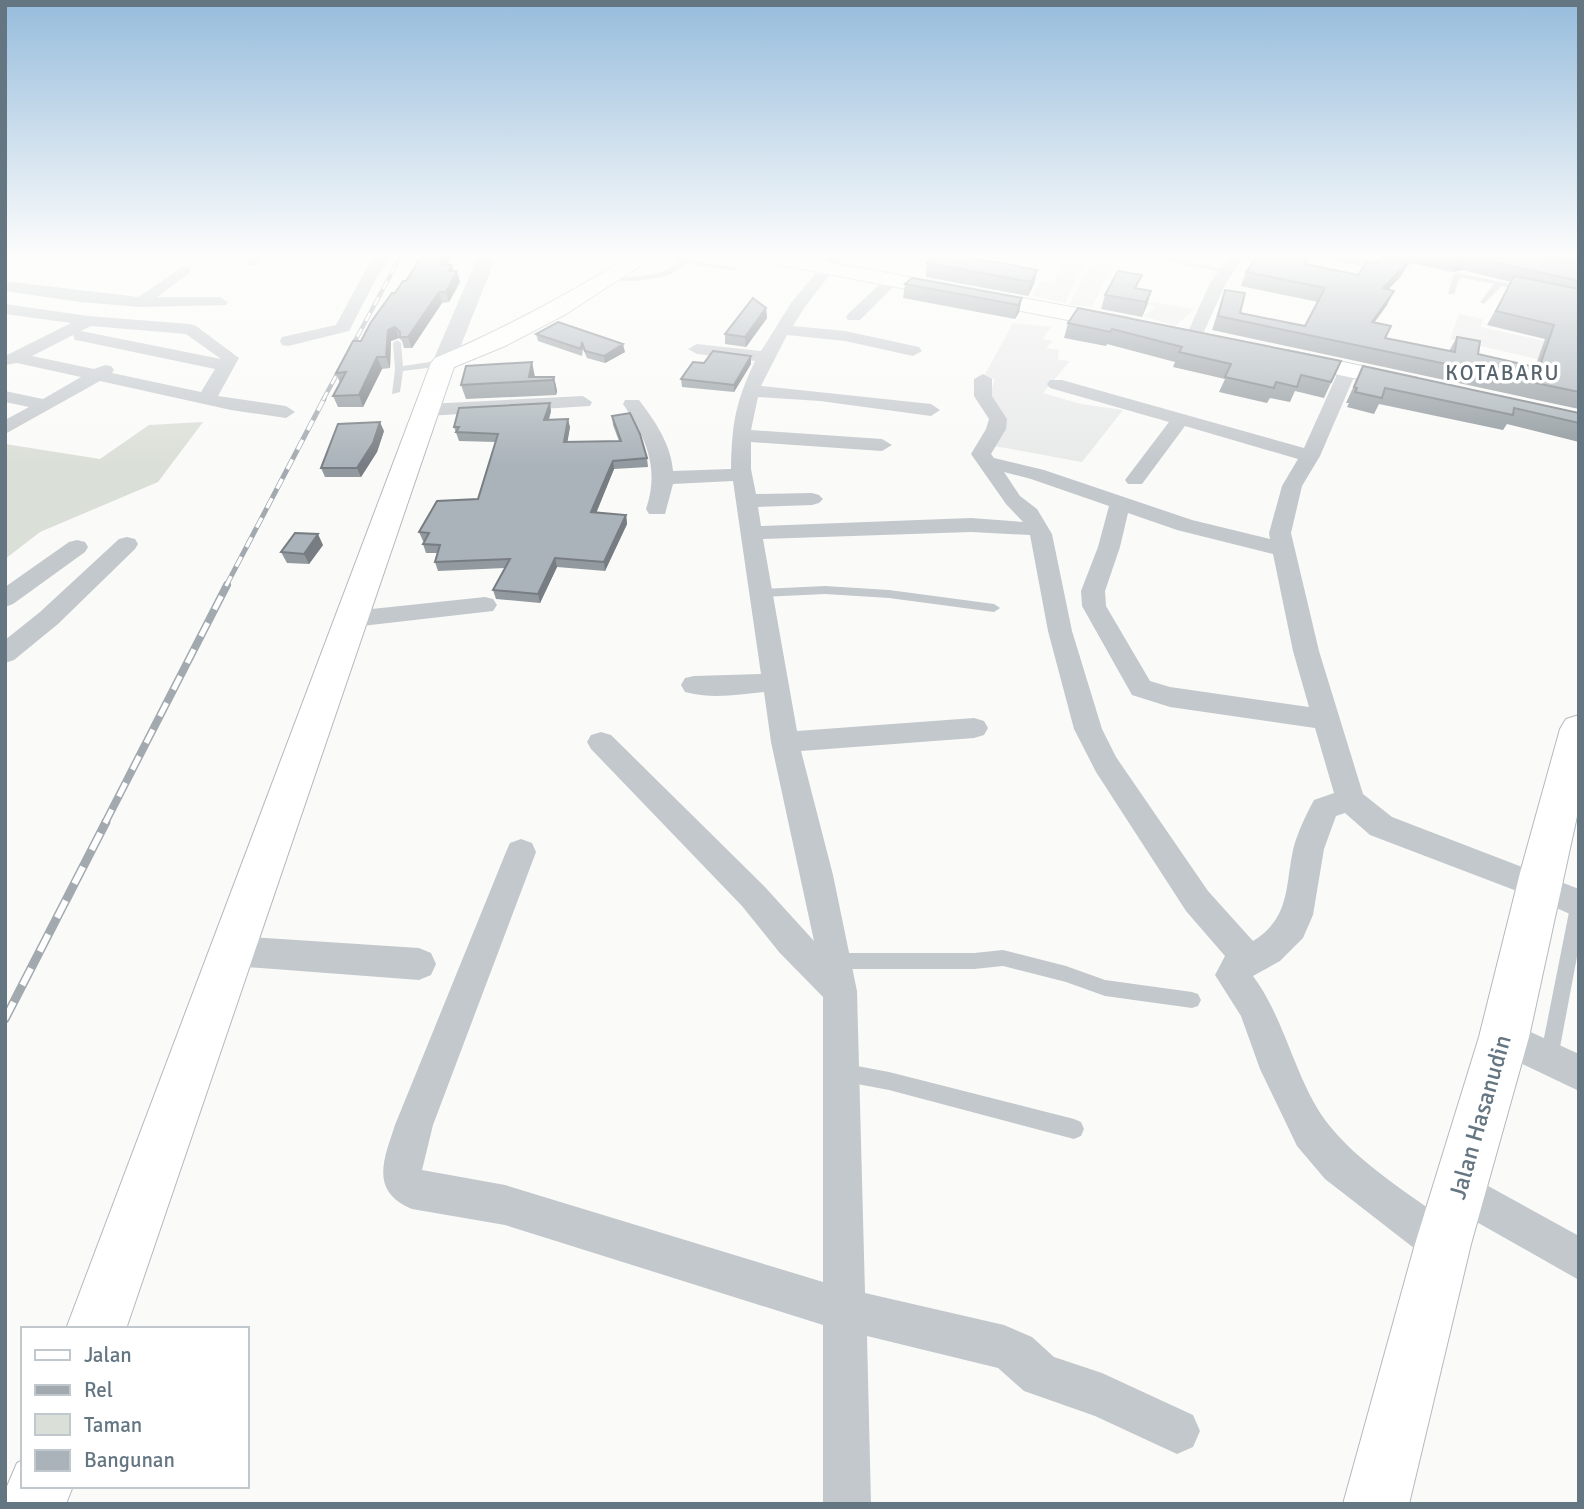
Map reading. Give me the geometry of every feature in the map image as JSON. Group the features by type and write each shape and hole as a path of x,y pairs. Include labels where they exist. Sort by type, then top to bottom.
{"main road":[{"path":"97,1327 353,619 411,401 443,363 528,324"},
{"path":"1130,324 1144,327"},
{"path":"1169,332 1220,342"},
{"path":"1259,350 1437,390"},
{"name":"Jalan Hasanudin","path":"1376,1504 1443,1244 1504,1037 1569,898 1571,793 1579,729"}],"street":[{"path":"10,360 82,324"},
{"path":"123,324 190,329 229,358 207,398"},
{"path":"288,341 329,334 344,324"},
{"path":"443,363 459,324"},
{"path":"786,324 766,357 750,391 741,435 744,488 774,682 840,991 847,1504"},
{"path":"1194,336 1199,324"},
{"path":"120,344 150,327"},
{"path":"782,330 845,336 913,351"},
{"path":"64,334 225,366"},
{"path":"168,354 201,336"},
{"path":"697,349 766,357"},
{"path":"5,428 142,350"},
{"path":"10,360 286,412"},
{"path":"1348,370 1310,456 1292,486 1280,533 1306,651 1350,799 1359,810 1381,825 1569,898"},
{"path":"983,379 983,399 998,419 996,429 981,452 985,462 1038,529 1047,560 1060,631 1088,729 1106,764 1196,901 1250,960"},
{"path":"1056,384 1310,456"},
{"path":"750,391 820,396 931,410"},
{"path":"5,396 46,405"},
{"path":"411,401 583,402"},
{"path":"632,404 659,445 664,490 657,509"},
{"path":"1135,480 1181,420"},
{"path":"741,435 882,445"},
{"path":"985,462 1037,474 1185,525 1282,549"},
{"path":"664,478 812,499"},
{"path":"1120,503 1109,547 1093,591 1094,606 1141,688 1170,697 1328,720"},
{"path":"752,533 971,526 1038,529"},
{"path":"5,654 49,618 127,544"},
{"path":"5,600 78,547"},
{"path":"353,619 485,605"},
{"path":"694,685 730,686 774,682"},
{"path":"785,742 974,728"},
{"path":"601,743 753,896 791,941 840,991"},
{"path":"1350,799 1324,808 1310,847 1300,914 1288,935 1263,954 1234,969 1232,975 1255,1007 1273,1056 1311,1132 1339,1165 1443,1244"},
{"path":"521,852 414,1125 403,1161 402,1177 412,1189 505,1205 844,1310 1004,1347 1016,1353 1040,1375 1102,1396 1177,1431"},
{"path":"233,951 419,964"},
{"path":"1504,1037 1564,1066"},
{"path":"1459,1190 1579,1259"}],"lane":[{"path":"397,343 399,369 411,401"},
{"path":"399,369 443,363"},
{"path":"761,593 825,590 876,593 994,608"},
{"path":"1564,1066 1569,898"},
{"path":"834,961 974,961 1003,958 1066,974 1105,988 1192,1000"},
{"path":"841,1072 889,1081 1074,1129"}],"shaded area":[{"path":"1012,324 1051,327 1042,339 1053,341 1046,348 1059,350 1058,360 1070,361 1043,393 1081,404 1123,410 1082,462 994,446 989,396 995,379 983,378"},
{"path":"1455,324 1482,324 1481,327 1563,345 1559,364 1450,339"}],"green space":[{"path":"203,422 158,482 40,532 5,559 5,444 100,459 149,425"}],"building":[{"path":"370,324 417,324 408,337 400,337 400,332 395,327 388,330 386,357 377,357 359,395 333,396 346,372 336,373 353,341 361,341"},
{"path":"554,324 565,324 623,344 604,356 585,351 582,342 581,349 536,334"},
{"path":"732,324 754,324 745,337 725,334"},
{"path":"1075,324 1159,324 1341,361 1331,382 1301,375 1297,387 1276,382 1274,388 1225,377 1231,364 1179,352 1182,347 1112,329 1110,332"},
{"path":"1258,324 1383,324 1391,326 1385,338 1455,352 1457,337 1480,341 1478,354 1539,368 1554,325 1552,324 1579,324 1579,392"},
{"path":"713,351 751,356 734,385 681,379 693,362 704,363"},
{"path":"532,362 529,377 554,377 553,380 461,385 466,366"},
{"path":"1363,366 1579,413 1579,423 1514,408 1513,415 1385,388 1382,398 1355,392 1357,388 1354,387"},
{"path":"550,403 544,420 568,419 564,442 621,441 612,416 630,413 640,434 647,458 613,461 591,512 626,515 604,562 555,558 538,594 493,590 510,559 435,562 440,545 423,544 429,533 419,532 437,501 478,499 498,434 456,432 459,427 454,427 459,408"},
{"path":"380,422 373,443 357,468 321,468 338,424"},
{"path":"295,533 318,534 304,554 281,552"}],"railway":[{"path":"323,400 364,324"},
{"path":"226,586 324,399"},
{"path":"105,823 227,585"},
{"path":"5,1019 106,822"}],"district":[{"name":"KOTABARU","path":"1503,373"}]}
